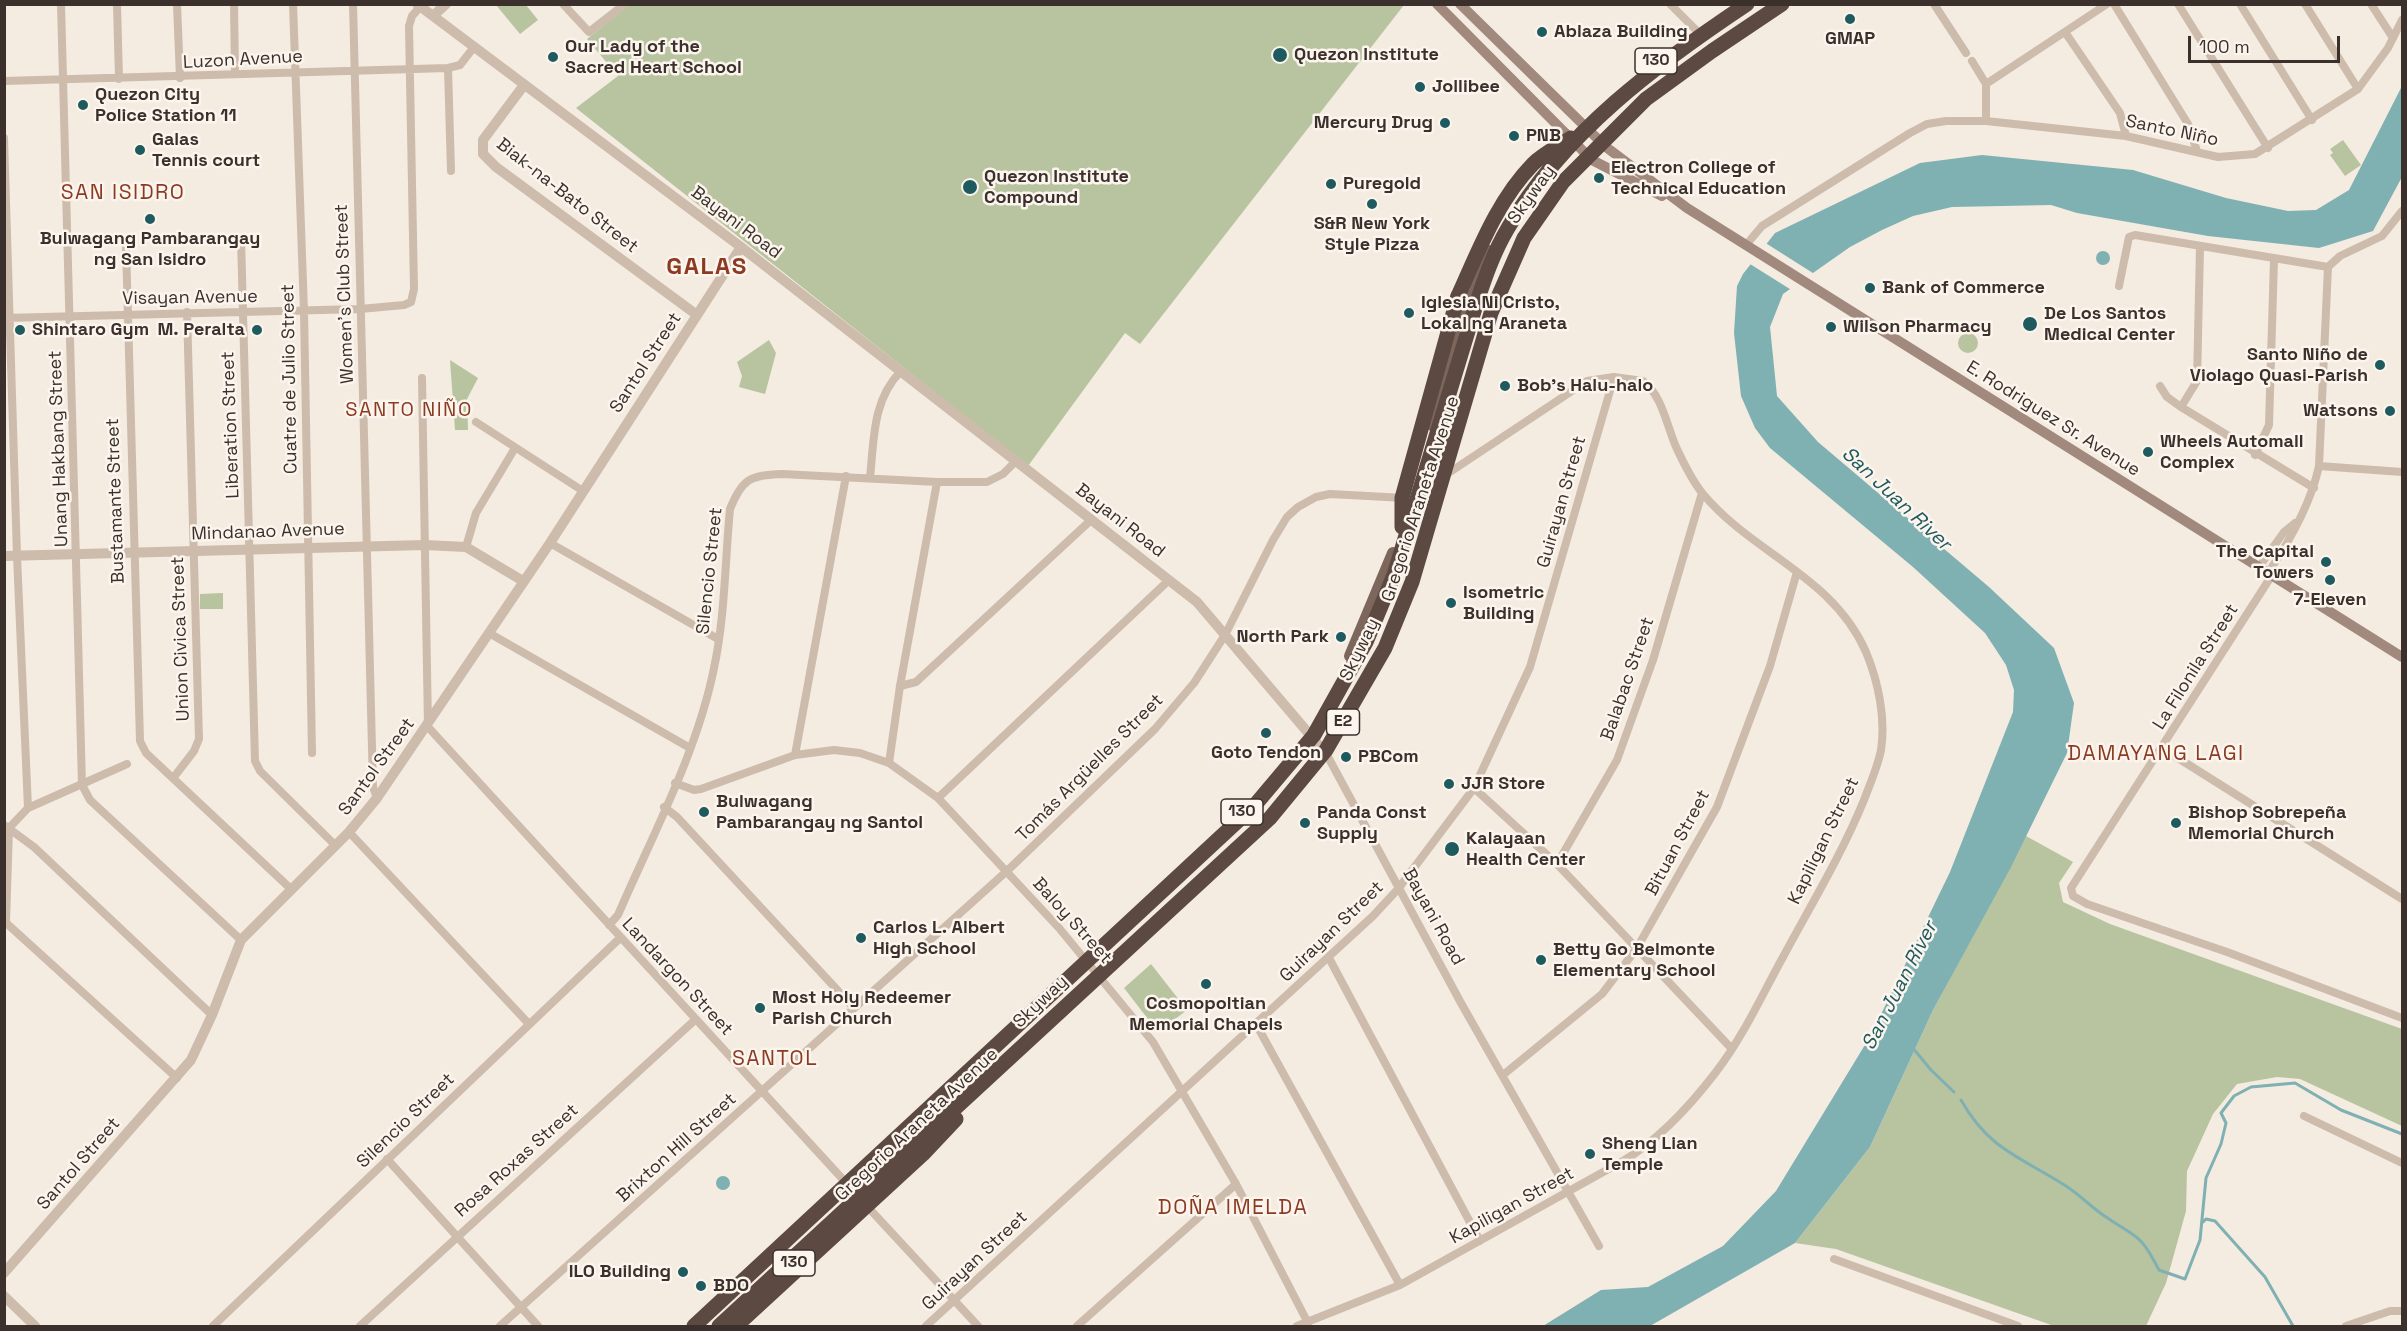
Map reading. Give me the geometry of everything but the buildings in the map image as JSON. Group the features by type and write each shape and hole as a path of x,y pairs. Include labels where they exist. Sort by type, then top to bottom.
{"highway":[{"name":"Skyway","path":"694,1326 1255,805 1314,735 1366,642 1394,575 1487,272 1507,229 1547,171 1635,83 1747,4"},
{"name":"Skyway","path":"719,1326 1270,818 1326,750 1359,698 1385,648 1412,582 1491,314 1520,248 1540,213 1563,182 1646,99 1782,4"},
{"path":"1402,527 1407,498 1406,481 1458,296 1492,221 1534,163 1598,119"},
{"path":"736,1326 923,1154 1061,1010"},
{"path":"742,1312 799,1269"}],"main road":[{"name":"E. Rodriguez Sr. Avenue","path":"1437,4 1592,160 1687,208"},
{"name":"E. Rodriguez Sr. Avenue","path":"1460,4 1581,125 1606,147 1687,208 2266,572 2400,652"},
{"name":"Gregorio Araneta Avenue","path":"1407,498 1479,270 1516,203 1568,138 1631,79 1738,4"},
{"name":"Gregorio Araneta Avenue","path":"726,1326 1273,819 1326,756 1363,698 1417,582 1497,311 1510,278 1544,215 1568,185 1649,103 1715,55 1793,4"},
{"name":"Gregorio Araneta Avenue","path":"685,1326 1086,958 1253,801 1310,734 1359,638 1387,573 1402,527"}],"street":[{"name":"Unang Hakbang Street","path":"60,4 82,785"},
{"path":"117,4 119,79"},
{"path":"177,4 180,78"},
{"path":"234,4 235,74"},
{"name":"Cuatre de Julio Street","path":"293,4 304,311 312,753"},
{"name":"Women's Club Street","path":"353,4 373,787 377,798"},
{"path":"433,16 446,4"},
{"path":"563,4 589,32 625,4"},
{"path":"1670,4 1697,31"},
{"path":"1934,4 1966,53"},
{"path":"1986,84 2107,4"},
{"path":"2114,4 2188,124 2197,152"},
{"path":"2178,4 2268,148"},
{"path":"2240,4 2312,120"},
{"path":"2305,4 2358,89"},
{"path":"2371,4 2393,38"},
{"path":"410,70 409,26 419,6"},
{"name":"Bayani Road","path":"419,6 741,247 1197,603 1310,734 1326,756 1398,889 1599,1246"},
{"name":"Santo Niño","path":"1746,245 1755,232 1928,124 1986,121 2126,136 2218,157 2235,158 2268,148 2358,89 2403,20"},
{"path":"2065,32 2120,113 2126,136"},
{"path":"451,171 448,68 460,64 474,47"},
{"path":"1972,61 1986,84 1986,121"},
{"name":"Luzon Avenue","path":"4,81 180,78 235,74 448,68"},
{"name":"Visayan Avenue","path":"7,318 360,309 411,302 414,289 410,70"},
{"name":"Biak-na-Bato Street","path":"524,85 483,140 483,154 496,167 697,315"},
{"path":"4,138 7,318 28,808"},
{"path":"2119,286 2128,237 2135,235 2274,260 2328,267 2340,256 2382,236 2401,215"},
{"name":"Liberation Street","path":"241,238 254,755 260,771 336,846"},
{"name":"Bustamante Street","path":"126,246 126,314 140,741 146,753 174,777"},
{"name":"Santol Street","path":"4,1274 191,1060 213,1015 241,940 350,832 377,798 428,727 550,543 741,247"},
{"path":"2181,407 2197,381 2200,247"},
{"path":"2255,455 2269,425 2274,260"},
{"name":"La Filonila Street","path":"2328,267 2319,466 2314,488 2295,523 2292,538 2266,572 2162,748 2071,888 2073,896 2087,904 2227,951 2403,1018"},
{"name":"Union Civica Street","path":"174,777 194,751 199,739 187,312"},
{"path":"870,478 878,407 885,391 901,371"},
{"name":"Kapiligan Street","path":"1297,1326 1400,1285 1569,1193 1653,1140 1696,1098 1732,1049 1837,858 1868,789 1881,750 1879,696 1866,652 1845,614 1797,572 1722,514 1702,493 1677,449 1649,385 1643,381 1614,377 1587,381 1450,472"},
{"name":"Guirayan Street","path":"926,1326 1329,958 1398,889 1474,788 1530,667 1614,377"},
{"path":"422,378 428,727"},
{"path":"2160,386 2167,397 2181,407 2255,455 2314,488"},
{"path":"476,422 583,491"},
{"path":"466,547 476,513 515,448"},
{"name":"Silencio Street","path":"609,925 618,915 690,748 715,667 730,509 738,490 750,478 759,474 987,482 1003,474 1016,461"},
{"path":"2319,466 2403,472"},
{"path":"795,755 846,476"},
{"path":"890,763 900,686 938,482"},
{"name":"Balabac Street","path":"1557,864 1617,760 1653,660 1702,493"},
{"name":"Tomás Argüelles Street","path":"1007,871 1155,729 1194,683 1225,635 1273,540 1298,507 1316,497 1330,494 1407,498"},
{"path":"900,686 916,682 1091,520"},
{"path":"550,543 718,639"},
{"name":"Mindanao Avenue","path":"4,556 425,545 466,547 523,581"},
{"name":"Bituan Street","path":"1503,1075 1602,994 1638,948 1717,807 1770,666 1797,572"},
{"path":"938,798 1169,580"},
{"path":"489,633 690,748"},
{"name":"Landargon Street","path":"428,727 978,1326"},
{"path":"2162,748 2403,899"},
{"name":"Baloy Street","path":"675,783 694,790 701,789 795,755 834,750 860,753 890,763 938,798 1086,958 1153,1042 1236,1184 1308,1323"},
{"path":"127,764 28,808 7,826 5,922 177,1078"},
{"path":"174,777 292,890"},
{"path":"82,785 90,800 241,940"},
{"path":"1474,788 1557,864 1732,1049"},
{"path":"664,807 677,817 853,1007"},
{"path":"7,826 33,847 213,1015"},
{"path":"350,832 530,1024"},
{"name":"Brixton Hill Street","path":"500,1326 1007,871"},
{"name":"Silencio Street","path":"213,1326 620,938"},
{"path":"1329,958 1480,1241"},
{"name":"Rosa Roxas Street","path":"360,1326 696,1019"},
{"path":"1256,1023 1400,1285"},
{"path":"2304,1116 2403,1163"},
{"path":"387,1159 538,1326"},
{"path":"1077,1326 1236,1184"},
{"path":"1834,1259 2018,1326"},
{"path":"4,1296 35,1326"},
{"path":"2346,1326 2390,1311 2403,1311"}],"green space":[{"path":"496,5 526,5 538,20 520,34"},
{"name":"Quezon Institute Compound","path":"629,5 1404,5 1140,344 1125,333 1028,466 576,108 618,76 587,39"},
{"path":"2343,140 2361,165 2345,176 2330,155 2333,153 2330,149"},
{"path":"1968,333 1975,336 1978,343 1975,350 1968,353 1961,350 1958,343 1961,336"},
{"path":"769,340 776,353 765,394 739,387 742,376 737,362"},
{"path":"450,360 478,378 467,399 468,430 455,430"},
{"path":"223,593 223,609 200,609 200,594"},
{"path":"2026,836 2073,862 2059,883 2063,902 2110,924 2402,1029 2402,1126 2300,1079 2277,1077 2237,1084 2213,1114 2187,1171 2186,1211 2166,1283 2146,1326 2054,1326 1836,1249 1795,1243 1870,1147 1933,1010"},
{"path":"1151,964 1187,1010 1158,1032 1124,988"}],"water":[{"name":"San Juan River","path":"2402,86 2402,177 2373,231 2319,248 2208,236 2077,213 2051,205 1952,207 1913,216 1882,230 1850,247 1783,294 1770,327 1777,396 1818,442 1989,587 2054,648 2074,703 2067,753 2011,867 1933,1010 1870,1147 1795,1243 1650,1326 1543,1326 1601,1290 1648,1287 1723,1246 1776,1191 1871,1035 1950,872 2013,712 2014,690 2006,665 1985,633 1913,567 1770,448 1755,428 1741,396 1734,333 1737,286 1743,274 1775,233 1920,163 1982,155 2133,170 2226,198 2288,211 2316,210 2349,190"},
{"path":"2103,251 2108,253 2110,258 2108,263 2103,265 2098,263 2096,258 2098,253"},
{"path":"723,1176 728,1178 730,1183 728,1188 723,1190 718,1188 716,1183 718,1178"}],"pier":[{"path":"1764,242 1816,275 1793,291 1750,264"}],"waterway":[{"path":"1912,1047 1931,1070 1954,1092"},
{"path":"1961,1100 1972,1117 1995,1142 2066,1186 2137,1238 2147,1249 2159,1270 2185,1279 2200,1240 2206,1178 2221,1144 2226,1123 2221,1113 2234,1096 2251,1087 2295,1083 2341,1110 2402,1134"},
{"path":"2203,1222 2206,1219 2215,1221 2265,1277 2293,1326"}],"place":[{"name":"GMAP","path":"1850,19"},
{"name":"Ablaza Building","path":"1542,32"},
{"name":"Quezon Institute","path":"1280,55"},
{"name":"Our Lady of the Sacred Heart School","path":"553,57"},
{"name":"Jollibee","path":"1420,87"},
{"name":"Quezon City Police Station 11","path":"83,105"},
{"name":"Mercury Drug","path":"1445,123"},
{"name":"PNB","path":"1514,136"},
{"name":"Galas Tennis court","path":"140,150"},
{"name":"Electron College of Technical Education","path":"1599,178"},
{"name":"Puregold","path":"1331,184"},
{"name":"Quezon Institute Compound","path":"970,187"},
{"name":"S&R New York Style Pizza","path":"1372,204"},
{"name":"Bulwagang Pambarangay ng San Isidro","path":"150,219"},
{"name":"Bank of Commerce","path":"1870,288"},
{"name":"Iglesia Ni Cristo, Lokal ng Araneta","path":"1409,313"},
{"name":"De Los Santos Medical Center","path":"2030,324"},
{"name":"Wilson Pharmacy","path":"1831,327"},
{"name":"Shintaro Gym","path":"20,330"},
{"name":"M. Peralta","path":"257,330"},
{"name":"Santo Niño de Violago Quasi-Parish","path":"2380,365"},
{"name":"Bob's Halu-halo","path":"1505,386"},
{"name":"Watsons","path":"2390,411"},
{"name":"Wheels Automall Complex","path":"2148,452"},
{"name":"The Capital Towers","path":"2326,562"},
{"name":"7-Eleven","path":"2330,580"},
{"name":"Isometric Building","path":"1451,603"},
{"name":"North Park","path":"1341,637"},
{"name":"Goto Tendon","path":"1266,733"},
{"name":"PBCom","path":"1346,757"},
{"name":"JJR Store","path":"1449,784"},
{"name":"Bulwagang Pambarangay ng Santol","path":"704,812"},
{"name":"Panda Const Supply","path":"1305,823"},
{"name":"Bishop Sobrepeña Memorial Church","path":"2176,823"},
{"name":"Kalayaan Health Center","path":"1452,849"},
{"name":"Carlos L. Albert High School","path":"861,938"},
{"name":"Betty Go Belmonte Elementary School","path":"1541,960"},
{"name":"Cosmopoltian Memorial Chapels","path":"1206,984"},
{"name":"Most Holy Redeemer Parish Church","path":"760,1008"},
{"name":"Sheng Lian Temple","path":"1590,1154"},
{"name":"ILO Building","path":"683,1272"},
{"name":"BDO","path":"701,1286"}],"district":[{"name":"SAN ISIDRO","path":"123,193"},
{"name":"GALAS","path":"707,267"},
{"name":"SANTO NIÑO","path":"409,411"},
{"name":"DAMAYANG LAGI","path":"2156,754"},
{"name":"SANTOL","path":"775,1059"},
{"name":"DOÑA IMELDA","path":"1233,1208"}]}
